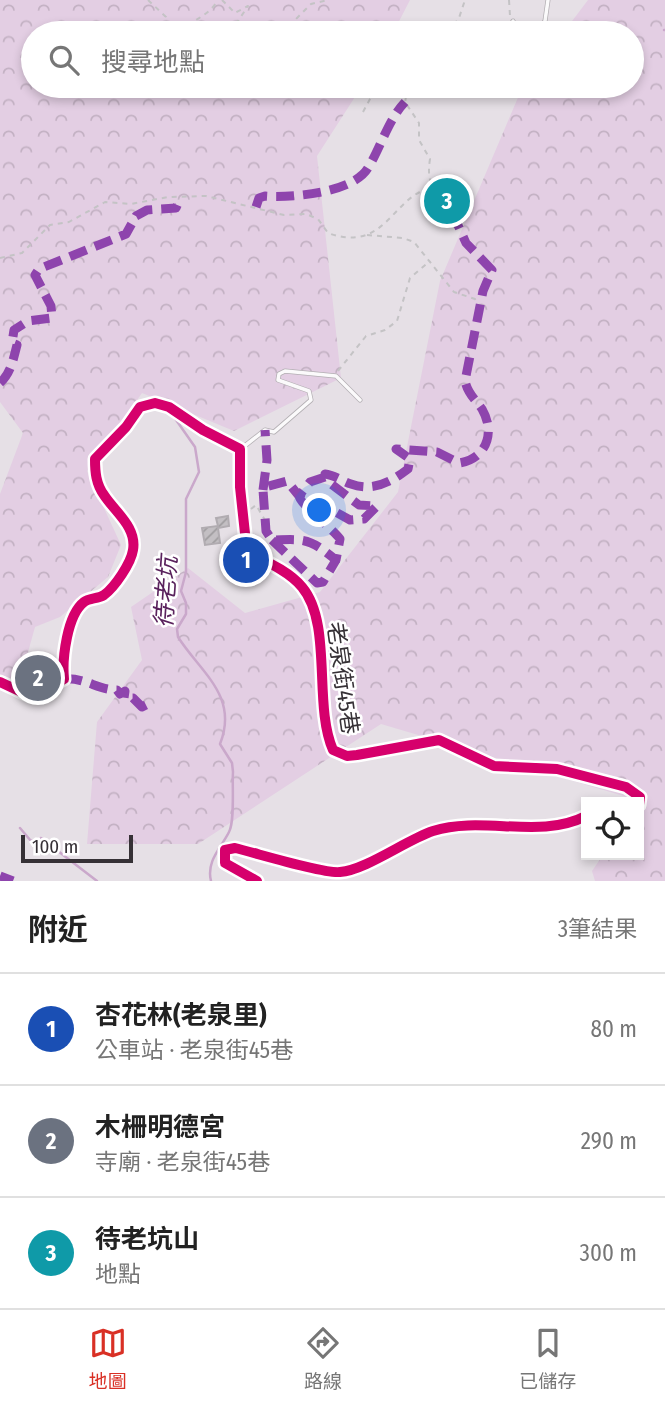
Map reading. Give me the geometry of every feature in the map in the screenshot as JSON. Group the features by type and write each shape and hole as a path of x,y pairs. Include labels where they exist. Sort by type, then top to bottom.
{"street":[{"path":"0,682 30,696 64,679 62,659 75,614 84,601 105,594 131,561 133,540 121,514 103,495 95,475 95,459 126,428 140,407 155,403 169,407 202,430 240,449"},
{"name":"老泉街45巷","path":"240,449 247,552 303,587 313,613 321,656 321,695 333,750 347,756 439,740 494,766 557,769 626,787 640,797"},
{"path":"257,881 225,863 225,849 235,848 339,873 435,831 495,824 551,828 571,824 581,819"}],"lane":[{"path":"545,21 548,0"},
{"path":"240,449 265,430 274,432 311,400 309,391 278,380 279,374 299,370 336,376 360,400"}],"path":[{"path":"148,0 167,21"},
{"path":"191,21 211,12 220,0 235,13 248,5 238,21"},
{"path":"307,0 310,4"},
{"path":"294,21 310,4 328,0"},
{"path":"457,21 466,0"},
{"path":"509,0 509,15 513,21"},
{"path":"363,112 370,98"},
{"path":"406,98 405,102 419,123 419,140 430,159 427,175 432,181 431,188"},
{"path":"431,188 447,201"},
{"path":"366,235 391,220 418,192 431,188"},
{"path":"0,258 22,253 50,225 69,222 98,209 105,202 131,204 168,197 206,196 284,215 306,214 318,219 333,234 352,238 366,235 403,238 414,242 454,292 475,299 481,308"},
{"path":"336,376 359,342 397,321 410,278 430,261"},
{"path":"244,518 254,505 265,520"}],"green space":[{"path":"0,0 410,0 399,21 21,21 21,98 354,98 317,156 341,378 234,431 142,393 87,471 121,545 108,577 60,617 35,627 20,681 0,675 0,494 23,433 0,402"},
{"path":"588,0 665,0 665,881 595,881 592,871 600,860 644,860 644,797 627,797 381,724 198,844 87,844 97,722 142,660 131,607 188,568 245,613 320,592 398,492 440,281 518,98 644,98 644,21 572,21"}],"building":[{"path":"228,516 229,526 218,528 220,543 205,545 202,528 218,526 216,518"},
{"path":"40,665 51,675 32,687 26,682"}],"waterway":[{"name":"待老坑","path":"174,417 195,447 199,472 186,499 186,572 181,591 186,603 186,614 177,629 178,637 215,686 221,699 225,712 225,727 220,744 232,763 233,772 231,827 212,861 211,881"},
{"path":"20,828 31,841 41,838 97,881"}],"marked path":[{"path":"256,207 259,198 265,196 321,192 349,183 360,176 368,168 394,117 405,102"},
{"path":"0,383 9,371 17,345 12,343 14,330 28,321 52,318 51,306 35,275 39,269 126,234 136,216 147,210 176,208 180,199"},
{"path":"325,477 310,482 299,496 287,481 265,487 266,531 272,540 307,541 336,560 340,539 299,496 316,501 350,520 364,519 377,506 359,505 327,481 325,474 359,486 374,486 388,482 408,469 410,459 396,449 437,452 459,463 476,456 486,444 486,418 465,381 483,291 492,270 466,243 447,201"},
{"path":"263,490 267,460 265,430"},
{"path":"272,540 317,583 323,582 336,560"},
{"path":"64,679 117,690 120,694 125,691 124,698 133,698 142,707 146,705"},
{"path":"0,876 13,881"}],"cycle path":[{"path":"0,682 30,696 64,679 65,649 78,608 84,602 102,596 126,568 133,550 132,534 99,487 95,459 126,427 140,407 155,403 169,407 203,430 240,449 240,487 247,552 290,576 302,587 311,603 320,643 327,732 333,750 347,756 439,740 494,766 557,769 626,787 640,797"},
{"path":"257,881 225,863 225,850 235,848 305,867 340,872 374,861 433,831 471,825 549,826 581,818"}],"place":[{"name":"待老坑山","path":"447,201"},
{"name":"杏花林(老泉里)","path":"246,560"},
{"name":"木柵明德宮","path":"38,678"}]}
